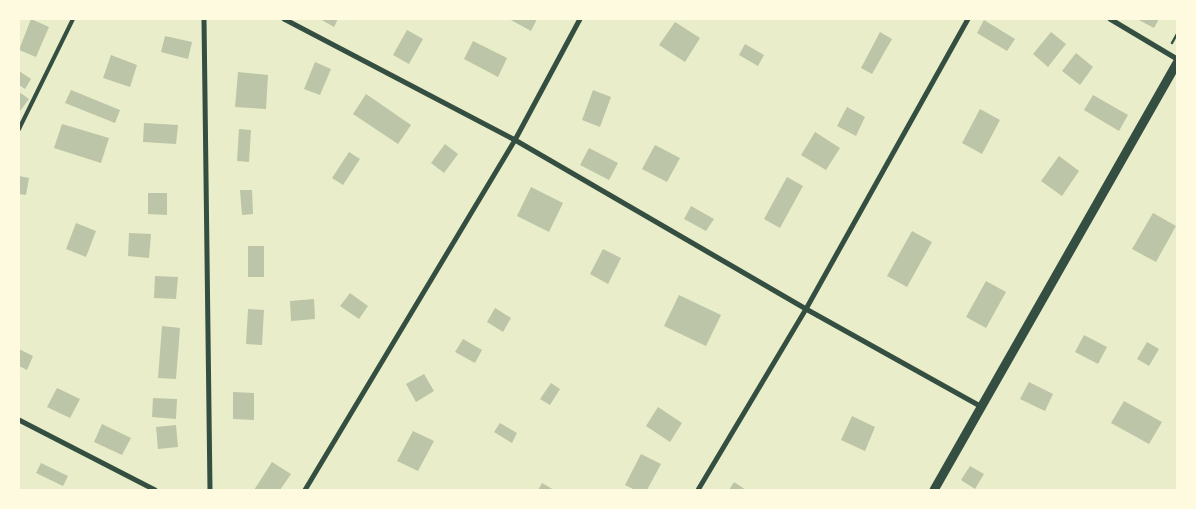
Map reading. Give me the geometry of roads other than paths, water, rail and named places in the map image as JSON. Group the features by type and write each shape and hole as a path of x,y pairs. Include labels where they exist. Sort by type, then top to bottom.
{"street":[{"path":"204,19 210,490"},
{"path":"284,19 514,140 806,309 980,406"},
{"path":"305,490 514,140 580,19"},
{"path":"698,490 806,309 968,19"},
{"path":"934,490 1177,61 1110,19"},
{"path":"19,420 155,490"}],"lane":[{"path":"19,129 73,19"}]}
